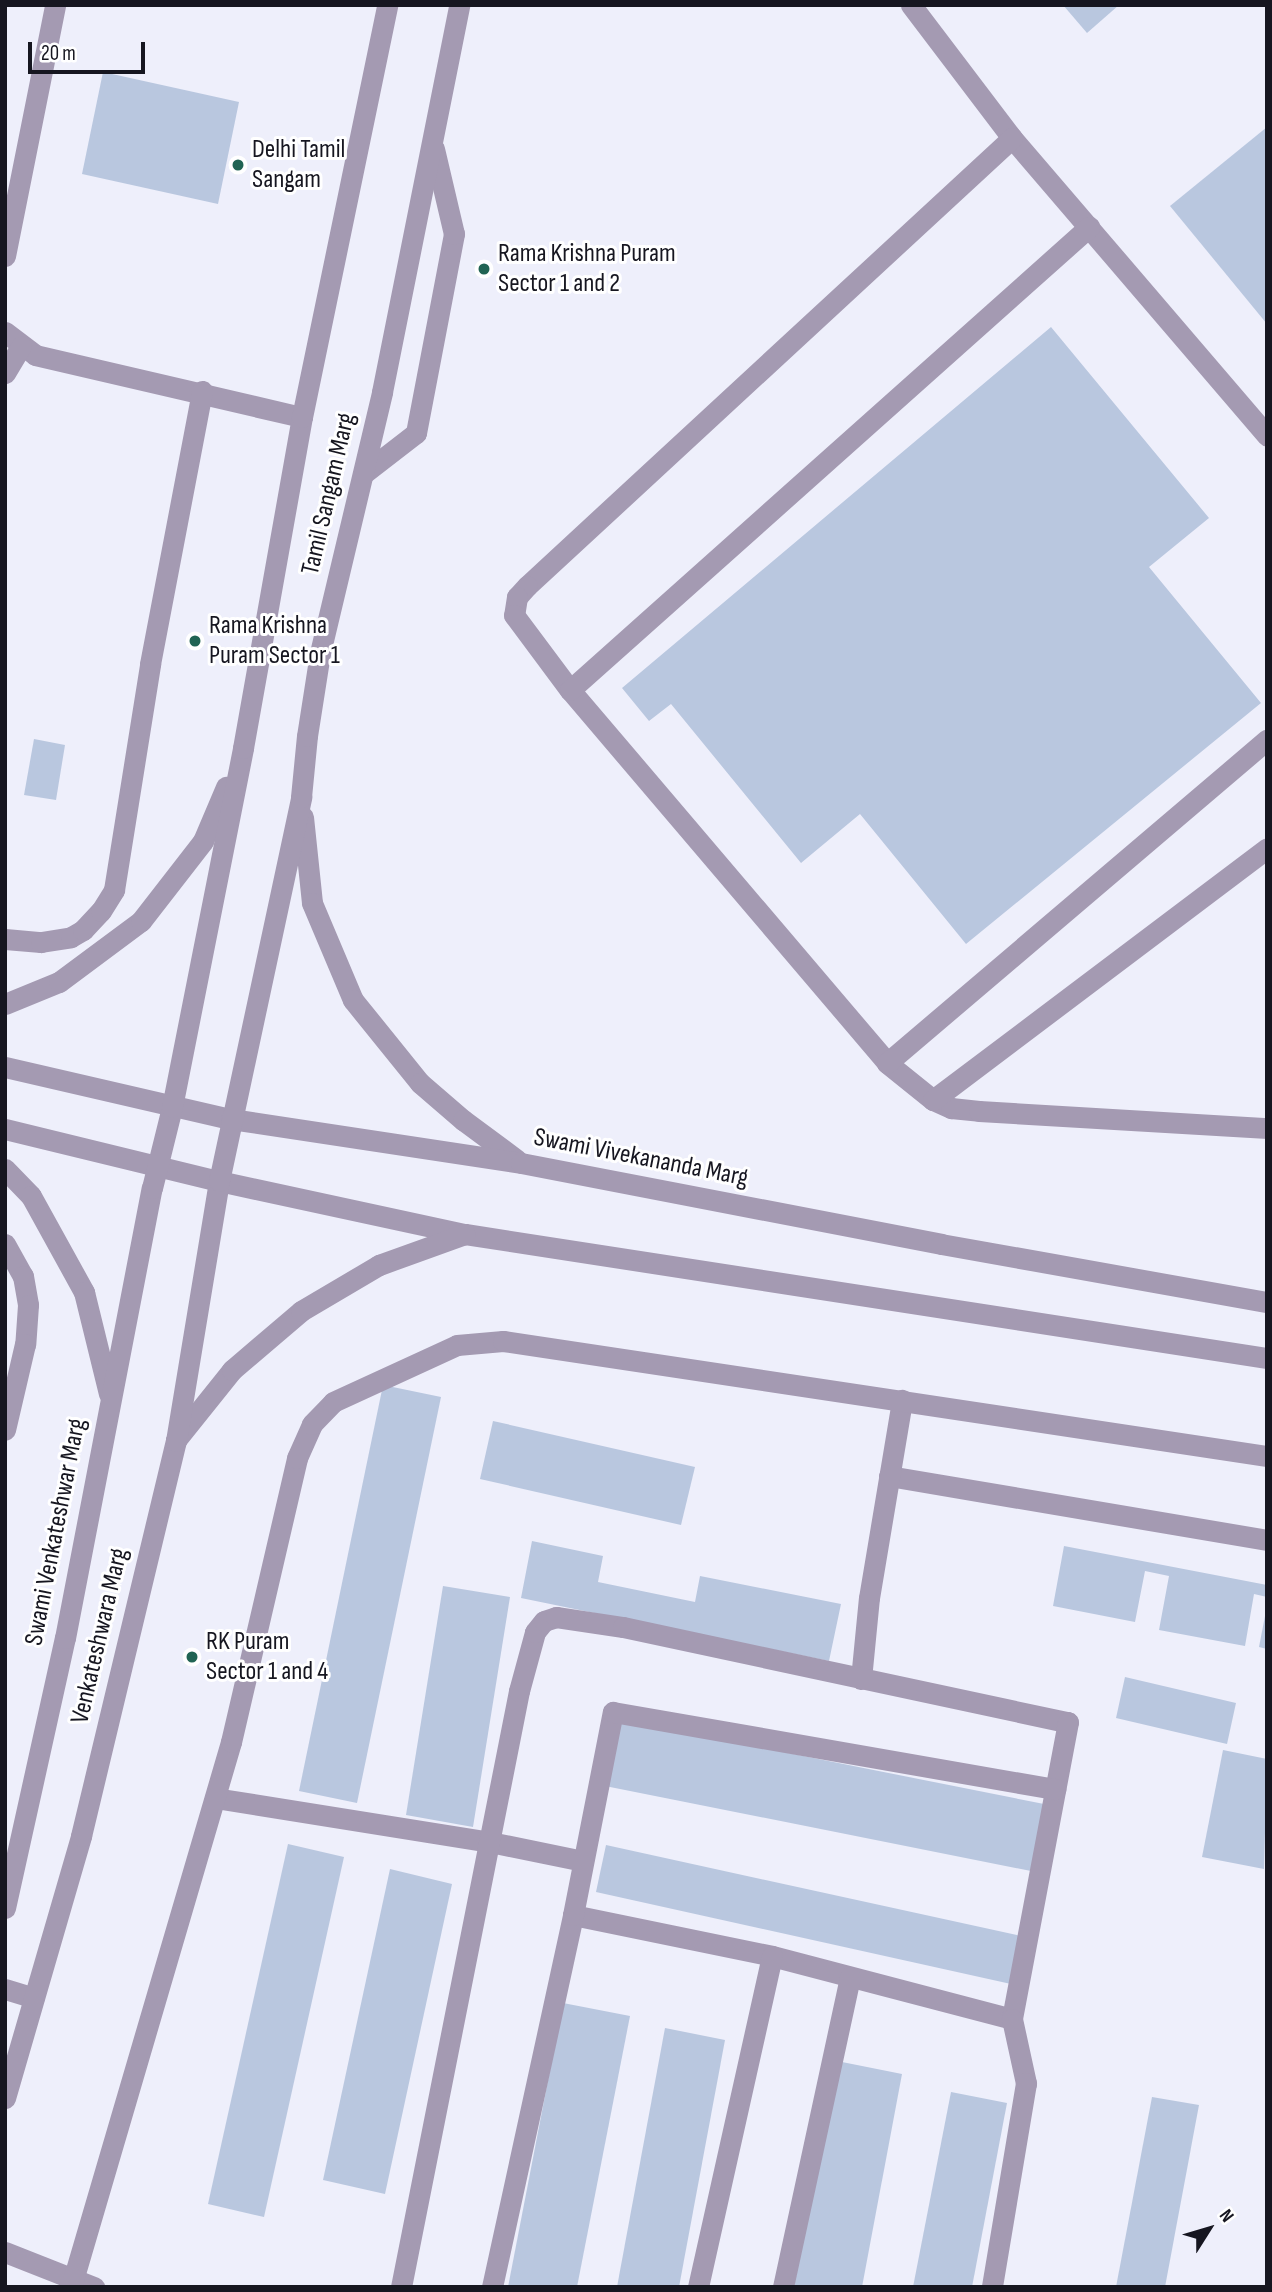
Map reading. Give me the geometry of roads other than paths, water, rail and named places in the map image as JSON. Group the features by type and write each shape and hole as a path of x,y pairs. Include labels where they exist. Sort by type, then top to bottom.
{"street":[{"path":"5,256 55,5"},
{"name":"Tamil Sangam Marg","path":"172,1107 243,748 302,417 387,5"},
{"name":"Tamil Sangam Marg","path":"219,1181 301,797 320,653 363,474 458,5"},
{"path":"911,5 1012,138 1267,436"},
{"path":"1012,138 517,597 514,606 516,621 570,690 887,1063 933,1100 951,1108 979,1111 1267,1128"},
{"path":"363,474 416,433 454,234 432,140"},
{"path":"570,690 1089,227"},
{"path":"5,373 13,339 34,355 202,391 302,417"},
{"path":"5,939 41,942 71,937 83,930 101,911 114,890 148,675 202,391"},
{"path":"887,1063 1267,740"},
{"path":"5,1004 59,982 141,921 202,841 243,748"},
{"path":"301,797 312,903 353,1000 420,1083 463,1120 521,1163"},
{"path":"933,1100 1267,848"},
{"name":"Swami Vivekananda Marg","path":"5,1067 231,1119 521,1163 941,1244 1267,1302"},
{"name":"Swami Venkateshwar Marg","path":"5,1908 65,1638 157,1167 172,1107"},
{"path":"5,1129 157,1167 465,1234 1267,1358"},
{"path":"5,1169 31,1196 84,1292 111,1399"},
{"name":"Venkateshwara Marg","path":"5,2098 81,1836 176,1441 219,1181"},
{"path":"176,1441 232,1370 301,1311 379,1265 465,1234"},
{"path":"5,1244 23,1276 28,1305 25,1344 5,1430"},
{"path":"72,2283 231,1742 297,1458 312,1424 332,1402 457,1345 503,1341 1267,1456"},
{"path":"861,1679 869,1598 902,1400"},
{"path":"889,1476 1267,1540"},
{"path":"401,2287 528,1651 538,1627 544,1621 556,1617 581,1619 1068,1722 1012,2019 1026,2083 992,2287"},
{"path":"492,2287 573,1915 613,1712 1055,1789"},
{"path":"215,1798 490,1842 583,1861"},
{"path":"573,1915 772,1956 1012,2019"},
{"path":"698,2287 772,1956"},
{"path":"783,2287 850,1977"},
{"path":"5,1989 34,1998"},
{"path":"5,2252 72,2283 94,2287"}],"place":[{"name":"Delhi Tamil Sangam","path":"238,165"},
{"name":"Rama Krishna Puram Sector 1 and 2","path":"484,269"},
{"name":"Rama Krishna Puram Sector 1","path":"195,641"},
{"name":"RK Puram Sector 1 and 4","path":"192,1657"}]}
